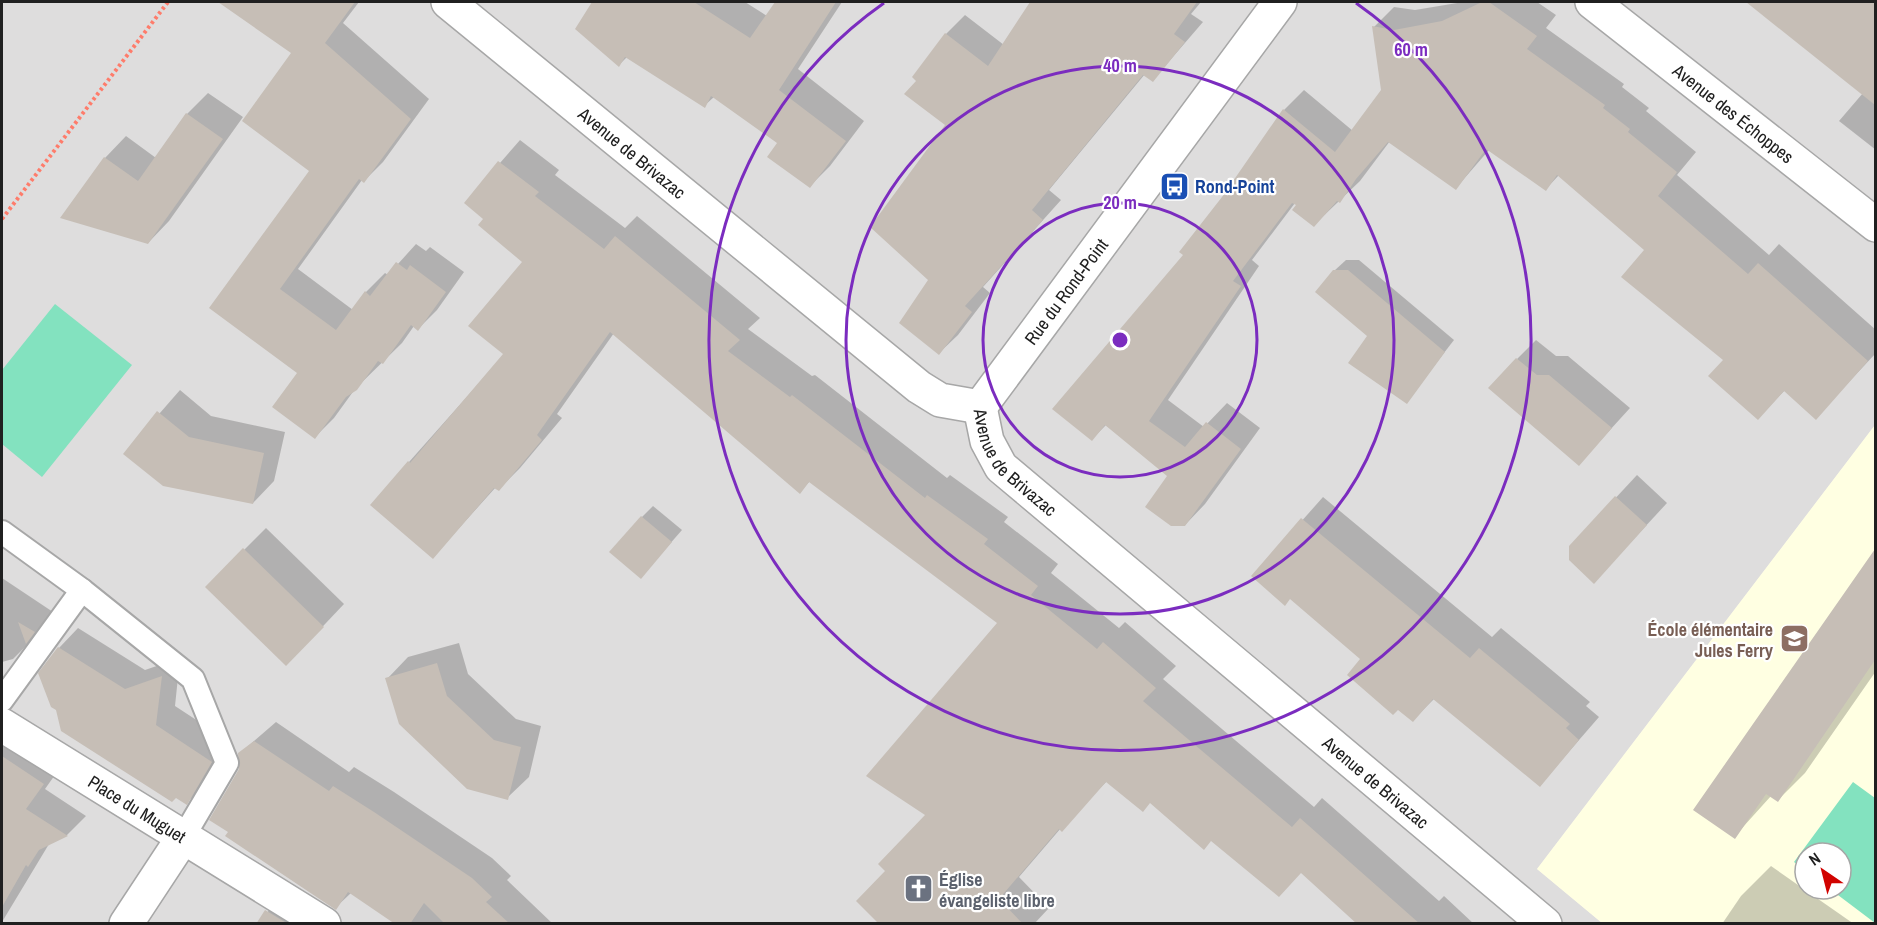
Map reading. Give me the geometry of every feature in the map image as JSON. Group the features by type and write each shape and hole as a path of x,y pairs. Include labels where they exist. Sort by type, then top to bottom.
{"street":[{"name":"Avenue de Brivazac","path":"448,2 919,387 940,400 980,406 987,441 1001,467 1545,924"},
{"name":"Rue du Rond-Point","path":"980,406 1280,2"},
{"name":"Avenue des Échoppes","path":"1592,2 1875,225"},
{"name":"Place du Muguet","path":"2,725 184,836 126,924"},
{"path":"184,836 324,924"}],"lane":[{"path":"2,532 82,590 193,679 227,763 184,836"},
{"path":"2,700 82,590"}],"path":[{"path":"2,219 168,2"}],"shaded area":[{"path":"2,2 1875,2 1875,425 1537,869 1602,923 2,924"},
{"name":"École élémentaire Jules Ferry","path":"1875,425 1875,923 1602,923 1537,869"}],"green space":[{"path":"55,304 132,365 42,477 2,444 2,370"},
{"path":"1853,782 1875,798 1875,923 1846,901 1853,901 1853,841 1809,841"}],"building":[{"path":"218,2 355,2 325,43 411,119 364,183 359,179 280,289 336,330 365,291 370,296 396,262 407,270 410,265 446,292 418,331 411,325 383,364 378,361 357,390 346,397 315,439 272,407 297,373 209,308 309,171 242,121 291,53"},
{"path":"592,2 694,2 750,38 775,2 836,2 779,90 846,141 810,188 767,157 777,143 711,96 705,108 625,57 619,67 575,29"},
{"path":"1030,2 1197,2 1174,34 1185,42 1153,82 1143,75 1032,210 1043,220 965,306 972,312 939,355 899,323 928,280 870,227 945,125 904,94 916,81 912,77 945,33 988,66"},
{"path":"1482,2 1489,2 1537,36 1527,49 1605,105 1603,108 1630,129 1628,132 1677,172 1658,196 1748,274 1758,263 1868,361 1816,420 1784,391 1758,420 1708,376 1723,360 1621,277 1644,250 1557,175 1546,191 1486,149 1456,190 1388,142 1356,179 1340,203 1337,201 1314,227 1292,210 1296,205 1292,203 1233,281 1241,286 1149,421 1185,447 1206,422 1241,449 1185,526 1171,526 1145,507 1167,476 1105,425 1092,441 1052,409 1183,255 1179,252 1222,197 1283,109 1335,152 1381,90 1372,26 1394,30 1442,21"},
{"path":"1746,2 1875,2 1875,105"},
{"path":"186,113 223,139 148,244 60,218 104,157 138,181"},
{"path":"498,161 539,192 535,196 604,249 615,236 740,340 728,351 790,397 792,395 925,498 927,495 988,539 984,544 1038,586 1031,595 1097,649 1103,642 1156,688 1143,701 1292,827 1300,818 1420,924 1357,924 1301,873 1279,897 1211,841 1204,850 1150,803 1143,812 1106,782 1062,832 1059,829 999,899 1023,924 879,924 856,901 885,871 878,864 925,815 866,776 997,623 809,482 800,494 610,332 537,435 542,440 499,491 494,488 433,559 370,505 408,461 410,463 503,354 468,326 522,262 478,225 483,219 464,203"},
{"path":"1333,270 1348,270 1445,352 1407,404 1348,363 1367,336 1315,292"},
{"path":"1516,358 1537,375 1549,375 1612,428 1579,466 1488,388"},
{"path":"157,411 189,437 264,453 253,504 163,486 123,454"},
{"path":"1615,496 1647,525 1594,584 1569,560 1569,546"},
{"path":"641,516 672,542 641,579 609,552"},
{"path":"1301,518 1470,658 1479,648 1570,724 1566,728 1579,740 1540,787 1433,699 1413,722 1398,710 1393,715 1347,675 1360,659 1290,599 1285,606 1251,576"},
{"path":"243,548 324,627 286,666 205,587"},
{"path":"1875,549 1875,660 1778,802 1766,794 1735,839 1693,810"},
{"path":"18,622 35,632 26,644"},
{"path":"58,647 125,689 162,676 156,725 212,762 187,805 176,798 172,802 61,731 56,710 51,707 38,673"},
{"path":"437,663 447,696 494,740 521,747 508,800 467,789 399,724 385,678"},
{"path":"254,741 329,791 333,786 472,878 492,897 486,902 510,924 445,924 424,903 410,924 395,924 348,892 336,910 225,836 228,832 209,820 239,769 238,753"},
{"path":"2,756 44,784 26,809 68,836 39,850 28,867 26,865 2,907"},
{"path":"265,910 288,924 256,924"}],"place":[{"name":"Rond-Point","path":"1174,186"},
{"name":"École élémentaire Jules Ferry","path":"1794,639"},
{"name":"Église évangeliste libre","path":"918,889"}]}
